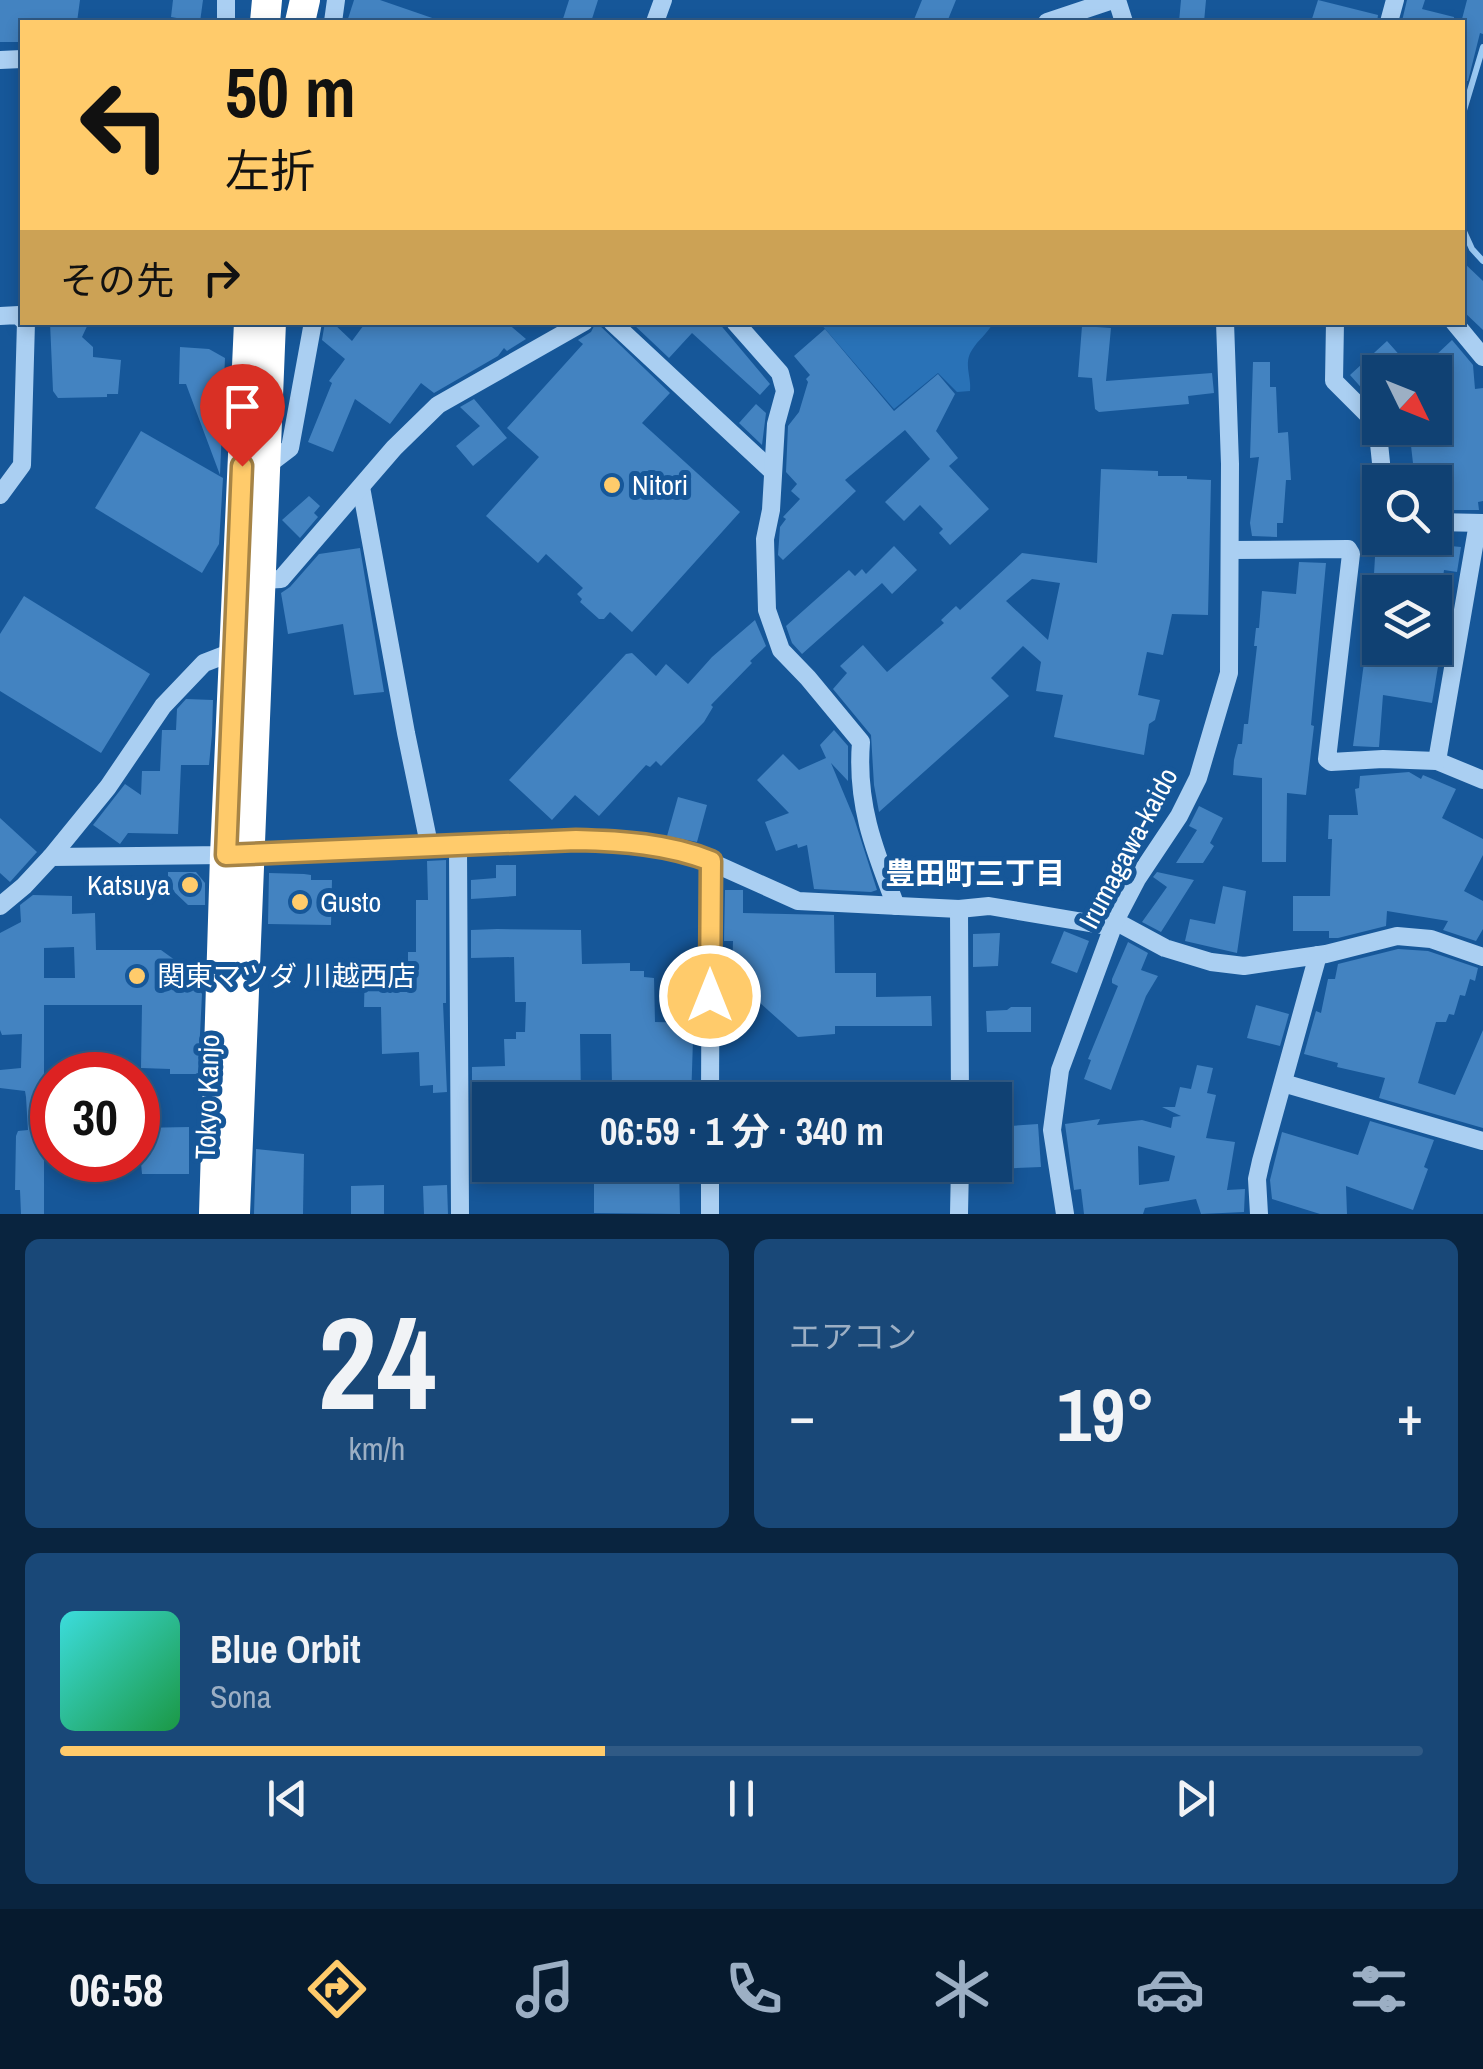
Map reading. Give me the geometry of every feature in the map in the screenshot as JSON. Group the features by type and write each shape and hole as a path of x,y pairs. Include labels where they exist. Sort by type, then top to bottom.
{"highway":[{"name":"Tokyo Kanjo","path":"235,1214 235,651 249,325"},
{"name":"Tokyo Kanjo","path":"214,1214 237,854 262,580 271,325"}],"street":[{"path":"1053,20 1115,0"},
{"path":"0,495 22,465 24,325"},
{"path":"265,467 290,448 312,325"},
{"path":"262,580 281,578 438,406 579,325"},
{"path":"615,325 772,470"},
{"path":"738,325 780,373 785,391 776,424 772,470 764,565 766,610 781,650 861,742 860,794 864,818 896,906"},
{"name":"Irumagawa-kaido","path":"1065,1214 1052,1130 1060,1070 1114,924 1198,778 1229,674 1225,325"},
{"path":"1335,325 1334,381 1377,424 1381,465"},
{"path":"1456,325 1483,358"},
{"path":"362,487 430,848"},
{"path":"1437,761 1480,523 1452,522"},
{"path":"1230,550 1348,549 1351,554 1327,758 1331,762 1437,761 1483,780"},
{"path":"0,906 24,886 108,787 163,706 204,663 235,651"},
{"path":"50,857 616,841 691,854 798,901 1003,908 1114,924 1166,948 1211,962 1244,966 1318,955 1397,936 1432,939 1483,958"},
{"path":"458,847 460,1214"},
{"path":"710,1082 711,861"},
{"path":"960,909 960,1082"},
{"path":"1260,1214 1257,1179 1318,955"},
{"path":"1283,1083 1483,1140"},
{"path":"710,1182 710,1214"},
{"path":"960,1182 960,1214"}],"shaded area":[{"path":"822,325 991,325 969,355 970,391 957,392 938,373 894,409"}],"building":[{"path":"0,0 80,0 77,20 20,20 20,42 0,42"},
{"path":"173,0 203,0 200,20 171,17"},
{"path":"354,0 380,0 438,20 348,20"},
{"path":"569,0 598,0 592,20 563,20"},
{"path":"922,0 956,0 948,20 914,20"},
{"path":"1181,0 1206,0 1204,20 1179,20"},
{"path":"1318,0 1378,15 1377,20 1312,20"},
{"path":"1407,0 1425,0 1422,9 1454,17 1454,20 1402,20"},
{"path":"1467,0 1483,0 1483,34 1480,33 1468,81 1465,81 1462,19"},
{"path":"1465,264 1483,281 1483,330 1465,313"},
{"path":"50,325 88,325 82,337 93,347 93,357 121,360 118,394 58,398 53,391"},
{"path":"324,325 335,325 352,341 364,325 510,325 526,339 507,351 504,348 498,356 434,393 421,383 390,424 355,399 333,452 308,442 332,383 329,381 345,359 322,340"},
{"name":"Nitori","path":"594,325 599,325 670,393 642,423 740,512 632,632 610,612 599,619 580,602 577,594 583,588 546,554 538,563 486,516 539,457 507,428 583,344 578,340"},
{"path":"634,325 721,325 770,384 760,395 692,333 669,358"},
{"path":"1082,326 1111,328 1106,381 1212,373 1214,393 1188,396 1189,404 1099,412 1095,409 1092,378 1078,377"},
{"path":"825,329 894,411 938,374 955,394 936,431 958,458 949,466 989,509 950,545 939,533 943,529 920,505 904,521 885,502 930,459 905,430 845,480 856,491 783,560 778,555 780,527 786,519 783,517 800,499 791,491 797,484 786,472 788,426 799,412 810,375 794,356"},
{"path":"1452,340 1473,365 1475,389 1483,388 1483,501 1478,502 1479,510 1452,510 1452,465 1413,465 1411,445 1452,445 1452,355 1436,355"},
{"path":"1387,341 1399,355 1372,355"},
{"path":"180,347 209,349 225,358 220,475 186,384 179,384"},
{"path":"1253,362 1270,362 1270,387 1276,387 1278,433 1288,432 1291,480 1286,480 1283,523 1277,523 1277,537 1252,536 1250,523 1259,457 1250,458"},
{"path":"1362,364 1362,388 1350,375"},
{"path":"474,399 507,438 473,466 456,446 480,426 460,407"},
{"path":"756,404 766,413 762,445 739,423"},
{"path":"141,431 223,478 219,544 202,573 95,508"},
{"path":"1101,469 1158,471 1158,476 1211,480 1208,615 1172,614 1163,655 1147,652 1138,695 1160,700 1155,720 1149,724 1144,755 1054,737 1063,695 1036,691 1041,662 1023,646 991,678 1009,696 879,812 871,735 833,689 847,673 840,666 863,645 887,672 944,623 941,620 956,606 960,610 1022,553 1097,563","holes":["1032,579 1060,583 1048,640 1006,601"]},
{"path":"309,496 320,506 314,513 318,517 300,538 282,520"},
{"path":"894,546 917,570 892,594 882,583 802,654 792,643 786,626 849,570 855,576 862,569 866,574"},
{"path":"1452,546 1461,547 1457,572 1374,575 1375,555 1452,555"},
{"path":"360,548 384,692 354,695 343,624 288,634 281,593 319,554"},
{"path":"1299,562 1326,563 1306,795 1287,793 1286,862 1262,862 1262,778 1233,775 1234,760 1238,744 1242,744 1244,724 1248,724 1262,591 1296,594"},
{"path":"24,596 150,674 101,753 0,691 0,634"},
{"path":"755,620 766,646 711,705 704,722 661,766 656,761 650,767 646,765 599,816 575,795 552,820 509,780 626,654 632,653 656,676 666,664 688,684"},
{"path":"1364,665 1438,665 1432,703 1383,695 1379,747 1353,746"},
{"path":"186,699 213,700 212,734 209,765 181,765 178,834 128,833 120,844 93,825 125,784 141,795 142,771 160,771 162,730 176,730 177,709"},
{"path":"834,730 848,746 848,781 831,763 877,890 871,892 814,889 807,845 776,851 765,822 789,813 757,780 783,754 799,770 826,758 820,745"},
{"path":"1409,772 1456,789 1442,818 1483,839 1483,855 1464,891 1483,901 1483,929 1476,941 1443,930 1448,921 1387,911 1386,926 1338,938 1329,938 1329,931 1293,931 1293,896 1330,896 1329,815 1358,815 1355,789 1359,788 1360,776"},
{"path":"678,797 707,805 697,842 667,836"},
{"path":"1199,806 1223,818 1210,843 1214,846 1203,863 1176,863 1197,830 1189,826"},
{"path":"0,818 37,852 10,882 0,873"},
{"path":"446,860 443,1003 447,1092 433,1093 433,1085 420,1086 419,1052 382,1054 381,1007 364,1007 365,968 408,964 408,952 416,952 416,900 428,900 427,861"},
{"path":"496,865 516,865 516,896 471,899 471,880 496,878"},
{"path":"168,872 196,872 205,883 205,905 188,905 168,886"},
{"path":"1157,872 1194,880 1161,932 1142,922 1167,887 1153,877"},
{"name":"Gusto","path":"269,873 332,880 331,925 268,924"},
{"path":"1223,886 1246,891 1237,953 1185,941 1190,919 1215,924"},
{"path":"725,890 743,890 743,913 834,915 835,973 876,973 876,997 931,996 932,1026 835,1026 835,1034 798,1037 759,1002 759,990 743,990 743,979 732,979 733,941 724,941"},
{"path":"33,895 72,896 72,914 95,913 96,950 161,950 186,968 202,994 198,1074 170,1074 170,1069 160,1069 160,1052 141,1052 142,1005 44,1005 44,1052 30,1052 30,1182 44,1182 44,1214 21,1214 20,1190 15,1190 16,1136 18,1131 28,1130 25,1091 0,1088 0,1070 21,1068 22,1034 2,1035 0,1030 0,933 21,922 20,905","holes":["74,947 75,978 44,978 44,948"]},
{"path":"471,930 581,930 582,964 630,963 630,971 644,971 644,977 654,978 655,1022 698,1023 698,1040 693,1040 692,1082 612,1082 611,1034 580,1034 581,1082 472,1082 472,1067 505,1066 504,1039 516,1039 516,1032 525,1032 526,1002 515,1002 514,957 471,958"},
{"path":"1064,931 1089,941 1077,973 1051,963"},
{"path":"1000,933 998,966 973,967 973,934"},
{"path":"1128,942 1148,953 1141,970 1158,976 1146,996 1111,1090 1084,1079 1091,1060 1088,1059 1118,986 1112,979"},
{"path":"1398,949 1428,951 1478,968 1465,996 1460,995 1454,1015 1449,1014 1446,1022 1436,1022 1418,1083 1455,1095 1483,1030 1483,1128 1379,1098 1385,1078 1337,1067 1338,1063 1304,1054 1316,1011 1321,1013 1328,979 1335,979 1338,964"},
{"path":"1256,1005 1289,1014 1280,1046 1247,1038"},
{"path":"1031,1007 1031,1032 987,1032 986,1011"},
{"path":"1197,1065 1213,1068 1207,1093 1216,1095 1206,1138 1235,1142 1227,1190 1245,1189 1244,1212 1201,1214 1196,1199 1145,1208 1143,1214 1084,1214 1081,1189 1074,1190 1065,1124 1100,1119 1097,1125 1142,1120 1171,1128 1173,1117 1181,1116 1162,1107 1175,1107 1180,1087 1191,1089","holes":["1138,1146 1175,1156 1169,1181 1139,1185"]},
{"path":"1370,1121 1434,1140 1413,1210 1346,1186 1347,1214 1320,1214 1272,1199 1270,1180 1282,1132 1358,1155"},
{"path":"1038,1124 1041,1167 1012,1168 1012,1126"},
{"path":"189,1127 189,1174 160,1174 160,1128"},
{"path":"256,1149 304,1154 303,1214 254,1214"},
{"path":"594,1182 679,1182 680,1214 594,1213"},
{"path":"384,1185 384,1214 351,1214 351,1186"},
{"path":"447,1185 448,1214 424,1214 423,1186"}],"waterway":[{"path":"1465,107 1483,47"},
{"path":"1465,234 1483,261"}],"place":[{"name":"Nitori","path":"612,485"},
{"name":"Katsuya","path":"190,885"},
{"name":"Gusto","path":"300,902"},
{"name":"関東マツダ 川越西店","path":"137,976"}],"district":[{"name":"豊田町三丁目","path":"975,874"}],"route":[{"path":"242,466 226,855 576,840 616,841 691,854 711,861 710,996"}]}
